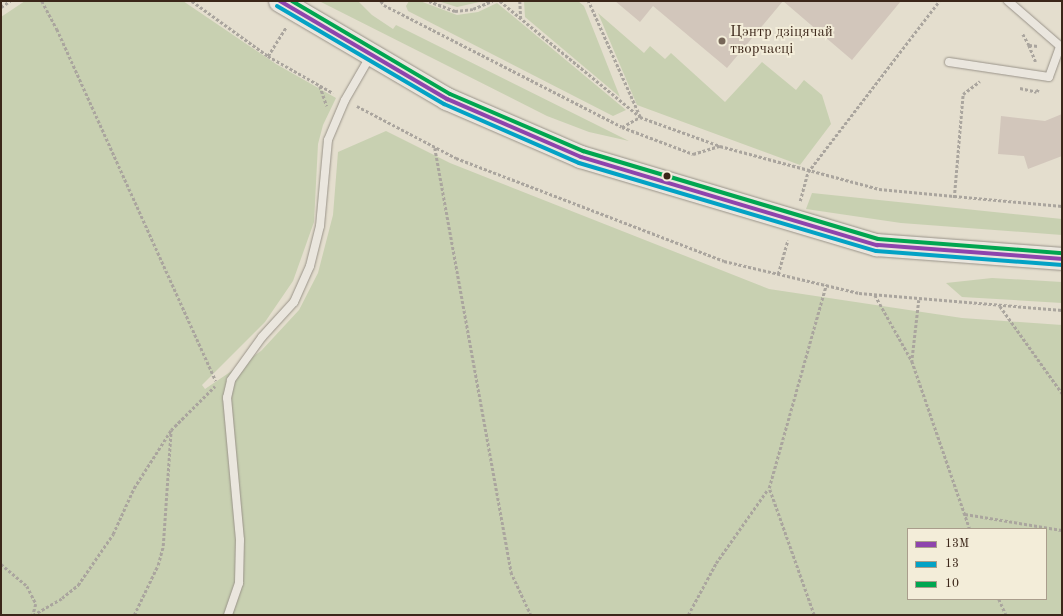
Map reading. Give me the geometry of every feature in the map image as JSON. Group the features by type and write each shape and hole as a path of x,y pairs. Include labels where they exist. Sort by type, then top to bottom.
{"main road":[{"path":"280,1 447,99 581,158 877,246 1062,259"}],"lane":[{"path":"949,62 1049,77 1060,46 1008,1"},
{"path":"228,615 239,583 240,540 227,398 231,380 241,364 294,302 310,266 320,226 328,140 345,100 372,55"}],"path":[{"path":"1,7 10,1"},
{"path":"42,1 57,29 217,384"},
{"path":"192,1 268,56 345,100 456,158 724,261 875,295 920,300 1062,310"},
{"path":"381,1 384,6 622,126 693,154 720,146"},
{"path":"384,6 388,1"},
{"path":"428,1 455,11 473,9 492,1"},
{"path":"500,1 521,20 640,117 720,146 808,172 879,190 954,198 1062,206"},
{"path":"520,1 521,20"},
{"path":"588,1 640,117"},
{"path":"798,207 808,172 940,1"},
{"path":"268,56 288,23"},
{"path":"1013,87 1036,92 1042,76 1029,46"},
{"path":"954,198 963,94 982,80"},
{"path":"622,126 640,117"},
{"path":"435,147 510,572 531,615"},
{"path":"778,274 789,239"},
{"path":"688,615 716,563 769,488 826,285"},
{"path":"875,295 912,361 970,528"},
{"path":"912,361 920,300"},
{"path":"1000,306 1062,393"},
{"path":"1,564 27,586 36,604 33,615 62,598 78,585 113,534 134,488 171,430 217,384 241,364"},
{"path":"134,615 158,565 163,546 171,430"},
{"path":"769,488 814,615"},
{"path":"964,514 1062,530"},
{"path":"999,600 1006,615"}],"green space":[{"path":"25,1 183,1 276,64 336,98 323,125 318,144 314,222 293,281 265,322 202,385 205,389 261,351 299,310 318,273 333,215 338,152 386,131 450,163 769,289 962,318 1062,325 1062,615 1,615 1,17"},
{"path":"319,1 358,1 372,15 393,29 396,25 629,141 589,132 547,116"},
{"path":"409,1 420,1 457,15 478,12 497,3 626,110 613,116 408,11 406,6"},
{"path":"438,1 484,1 457,7"},
{"path":"524,1 578,1 584,6 620,97 525,17"},
{"path":"598,13 644,53 650,46 665,59 671,53 725,102 762,62 796,90 804,80 822,95 831,124 800,165 637,105"},
{"path":"812,193 1062,219 1062,235 901,223 806,209"},
{"path":"992,278 1062,282 1062,303 962,297 946,283"}],"building":[{"path":"615,1 783,1 727,68 653,6 640,22"},
{"path":"783,1 901,1 852,60"},
{"path":"1062,114 1062,156 1028,169 1024,156 998,154 1001,116 1045,121"}],"transit line":[{"name":"13М","path":"280,1 447,99 581,157 877,245 1062,259"},
{"name":"10","path":"292,1 450,94 583,151 878,239 1062,253"},
{"name":"13","path":"277,6 444,104 579,163 876,251 1062,265"}],"place":[{"name":"Цэнтр дзіцячай творчасці","path":"722,41"}]}
